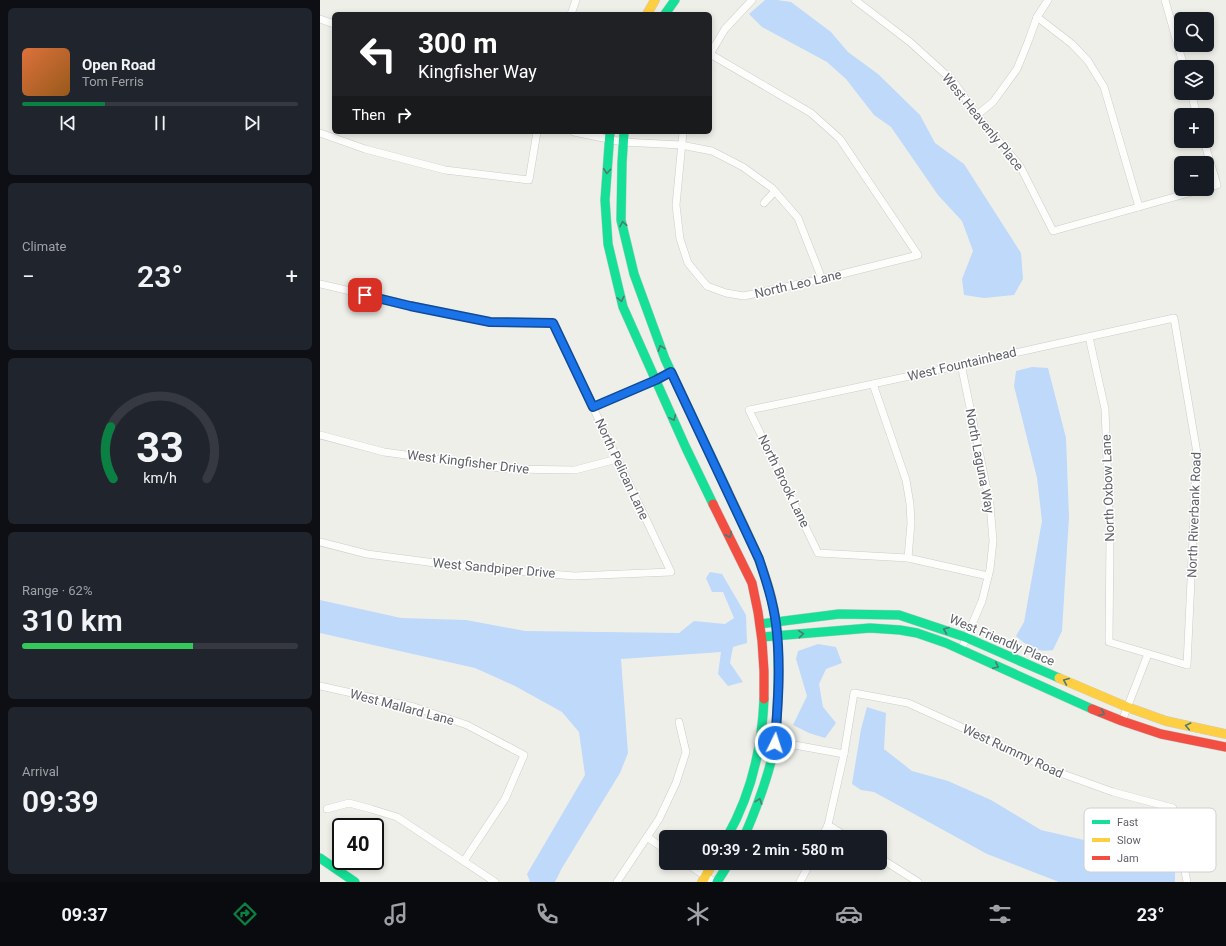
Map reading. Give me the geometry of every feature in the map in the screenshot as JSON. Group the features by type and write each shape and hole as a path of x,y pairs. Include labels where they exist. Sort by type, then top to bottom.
{"street":[{"path":"571,12 576,0"},
{"path":"648,12 655,0"},
{"path":"666,12 675,0"},
{"path":"712,51 725,29 752,0"},
{"name":"West Heavenly Place","path":"855,0 910,42 953,81 977,115 1020,166 1053,231 1139,207"},
{"path":"977,115 993,102 1017,69 1037,17 1048,0"},
{"path":"1165,0 1182,60"},
{"path":"1037,17 1072,44 1088,61 1104,87 1139,207 1178,196"},
{"path":"320,19 332,23"},
{"name":"North Leo Lane","path":"681,145 676,206 680,240 688,263 707,286 726,293 744,296 822,279 918,255 840,139 811,113 712,55"},
{"path":"320,132 365,149 446,170 529,180 537,134"},
{"path":"591,134 712,150 743,166 772,188 798,218 822,279"},
{"path":"681,145 683,134"},
{"path":"616,137 621,220 634,274 671,372 759,559 770,590 776,622 779,682 775,743 765,784 747,830"},
{"path":"616,137 605,200 608,244 623,307 686,448 752,583 760,624 764,683 764,716 761,739 749,786 739,816 731,830"},
{"path":"1214,175 1217,185 1214,186"},
{"path":"764,203 775,191"},
{"name":"North Pelican Lane","path":"320,284 410,306 490,322 553,323 671,572"},
{"name":"West Fountainhead","path":"749,410 1174,318"},
{"name":"North Riverbank Road","path":"1148,654 1187,665 1197,453 1174,318"},
{"name":"North Oxbow Lane","path":"1089,337 1105,409 1110,534 1109,642 1148,654"},
{"name":"North Laguna Way","path":"961,364 990,504 992,541 990,569 982,601 965,637 961,650"},
{"path":"593,407 671,372"},
{"path":"873,384 906,480 910,504 911,523 908,558 988,576"},
{"name":"North Brook Lane","path":"749,410 818,553 908,558"},
{"name":"West Kingfisher Drive","path":"320,435 384,452 507,469 575,470 617,459"},
{"name":"West Sandpiper Drive","path":"320,542 367,554 458,566 574,576 671,572"},
{"name":"West Friendly Place","path":"760,624 839,614 899,615 937,626 965,637 1127,707 1166,721 1226,734"},
{"name":"West Friendly Place","path":"762,637 870,628 917,633 961,650 1082,705 1122,721 1161,734 1226,747"},
{"path":"1122,721 1148,654"},
{"name":"West Mallard Lane","path":"320,686 414,707 467,725 524,755 505,799 464,861"},
{"name":"West Rummy Road","path":"844,754 854,693 908,703 983,736 1052,770 1113,792 1173,808"},
{"path":"617,882 659,819 676,783 686,752 679,722"},
{"path":"761,739 775,743 844,754 828,825 826,830"},
{"path":"327,809 349,804 397,817 496,882"},
{"path":"828,825 836,830"},
{"path":"647,837 659,845"},
{"path":"320,858 355,882"},
{"path":"887,862 918,882"},
{"path":"694,870 704,879 714,882"},
{"path":"704,879 709,870"},
{"path":"717,882 725,870"},
{"path":"800,882 806,870"},
{"name":"West Rummy Road","path":"1185,872 1187,882"}],"water":[{"path":"765,0 791,2 831,32 848,52 878,74 920,115 935,143 964,164 1021,253 1023,279 1014,295 984,298 964,295 962,279 973,251 962,221 938,195 891,127 874,115 846,79 827,62 762,27 749,14"},
{"path":"1032,367 1048,368 1066,438 1069,517 1062,631 1053,650 1047,651 1037,650 1024,643 1016,636 1024,622 1042,521 1037,478 1014,386 1016,371"},
{"path":"710,572 722,574 746,615 747,643 733,647 730,663 743,682 728,686 718,674 721,652 621,659 628,753 620,773 555,882 530,882 527,874 585,775 579,732 562,712 515,686 475,668 320,633 320,600 401,618 466,620 525,631 679,633 694,621 725,624 734,618 723,592 712,592 706,578"},
{"path":"818,644 836,647 842,663 826,669 819,684 823,707 836,723 825,738 809,733 793,725 807,696 796,659 798,651"},
{"path":"867,707 886,713 884,749 912,771 948,781 991,800 1041,830 1084,840 1084,872 1175,872 1175,882 1059,882 987,854 874,792 861,790 852,784 861,729"}],"traffic: fast":[{"path":"666,12 675,0"},
{"path":"610,134 605,200 608,244 623,307 686,448 713,504"},
{"path":"624,134 621,220 634,274 665,359 727,490"},
{"path":"747,830 766,780 776,740 778,662 774,610"},
{"path":"760,624 839,614 899,615 965,637 1059,678"},
{"path":"762,637 870,628 917,633 946,643 1092,709"},
{"path":"730,830 743,804 754,770 761,735 764,699"},
{"path":"320,858 355,882"},
{"path":"717,882 725,870"}],"traffic: slow":[{"path":"648,12 655,0"},
{"path":"727,490 760,563 774,610"},
{"path":"1059,678 1127,707 1166,721 1226,734"},
{"path":"702,882 709,870"}],"traffic: jam":[{"path":"713,504 752,583 762,641 764,699"},
{"path":"1092,709 1161,734 1226,747"}],"route":[{"path":"365,295 410,306 490,322 553,323 593,407 671,372 759,559 770,590 776,622 779,682 775,743"}]}
